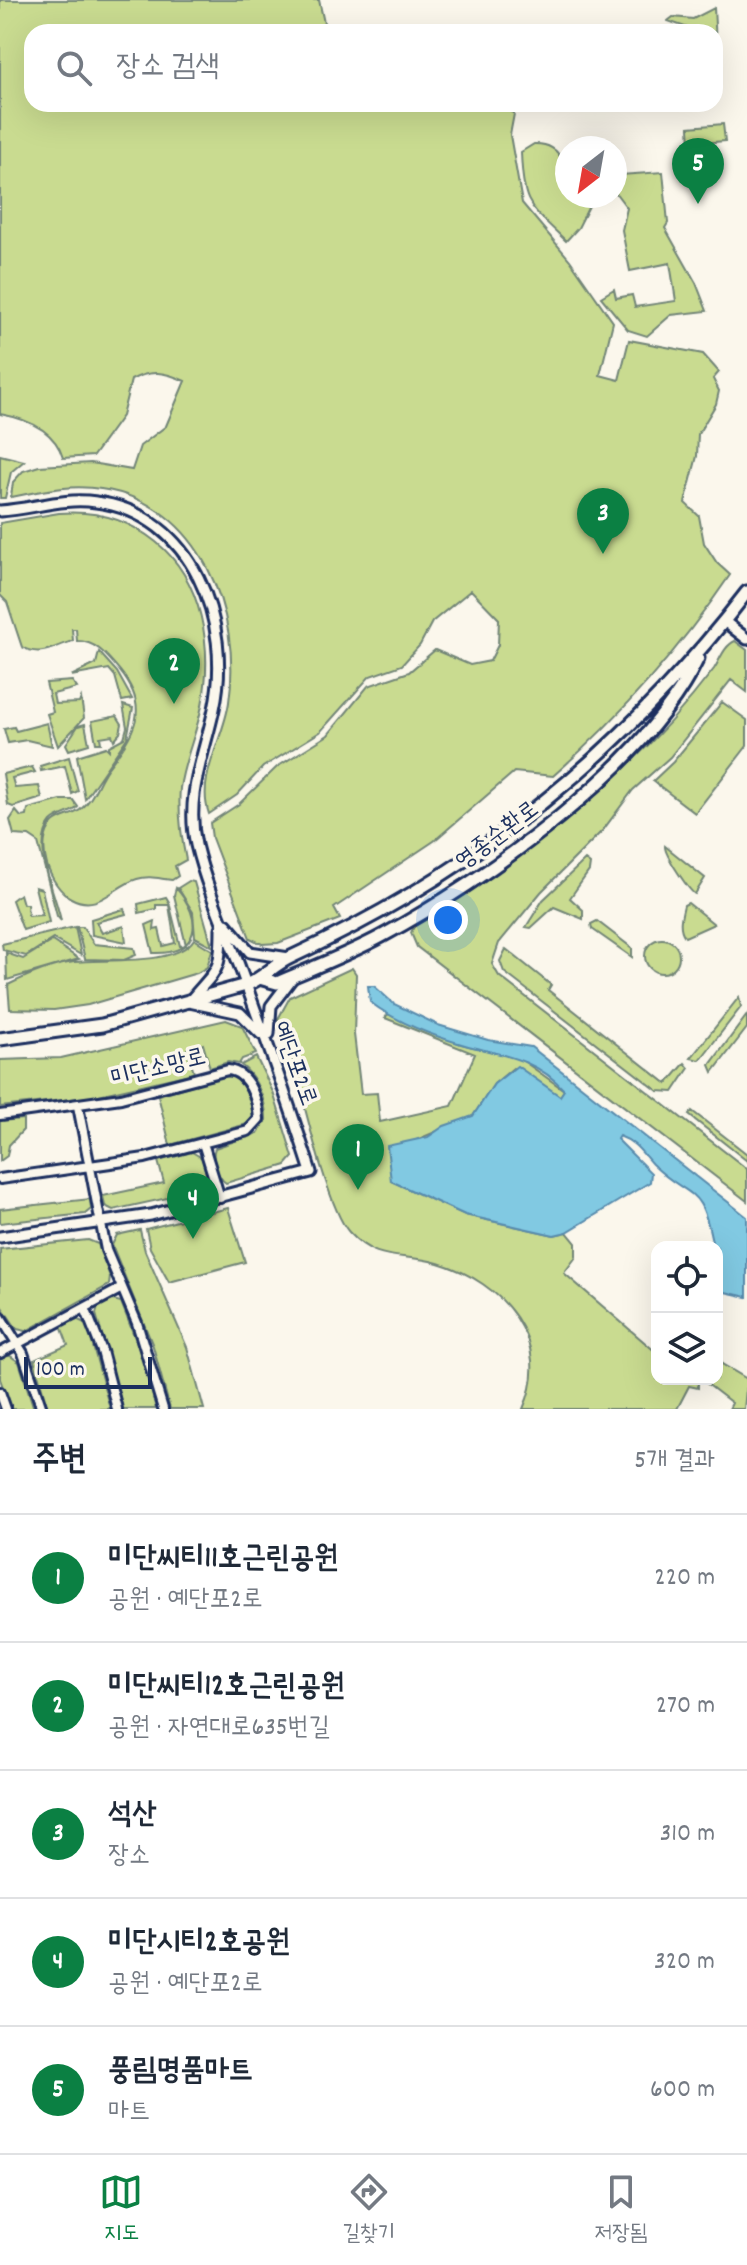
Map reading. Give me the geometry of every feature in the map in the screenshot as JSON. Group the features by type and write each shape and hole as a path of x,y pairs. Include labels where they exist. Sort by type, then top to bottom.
{"main road":[{"name":"영종순환로","path":"263,979 271,966 384,912 505,834 608,746 701,650 747,592"},
{"name":"영종순환로","path":"0,1039 102,1025 263,979 277,983 381,937 460,889 529,839 587,790 644,735 685,685 701,650"}],"street":[{"name":"예단포2로","path":"0,511 59,501 99,502 120,508 170,538 195,569 214,617 219,667 215,706 194,781 196,845 270,1047 311,1172 220,1198 101,1224 0,1237"},
{"path":"724,621 747,639"},
{"path":"222,918 250,952 289,958"},
{"path":"222,918 221,963 189,1002 245,1016 270,1047"},
{"path":"270,1047 271,1006 295,975"},
{"name":"미단소망로","path":"0,1115 78,1106 235,1070 253,1092 259,1114 258,1123 248,1131 203,1143 90,1167 0,1179"},
{"path":"78,1106 106,1250 146,1348 163,1409"},
{"path":"203,1143 220,1198"},
{"path":"0,1353 122,1288"},
{"path":"85,1308 102,1351 117,1409"},
{"path":"0,1316 18,1343 42,1409"},
{"path":"0,1392 6,1409"}],"green space":[{"path":"0,0 319,0 324,24 24,24 24,112 512,112 514,114 510,135 522,203 570,260 613,322 600,375 619,380 629,340 703,354 719,372 713,379 719,391 716,404 698,434 697,456 685,503 699,516 704,543 717,563 730,575 648,681 553,776 514,772 434,841 334,908 340,919 278,943 262,944 250,938 212,838 210,823 239,804 277,767 328,735 368,686 409,672 435,650 470,665 490,661 498,645 499,619 471,590 432,622 420,645 402,665 370,676 320,732 263,767 237,795 209,814 206,800 208,772 229,702 229,634 221,600 207,568 189,539 165,516 136,499 101,489 78,487 11,497 13,482 23,471 39,466 91,463 132,470 140,446 166,426 185,381 158,373 131,380 122,416 93,456 63,458 54,440 39,427 0,414"},
{"path":"714,8 715,24 676,24 668,21 673,17 693,19"},
{"path":"723,124 725,141 690,144 689,127"},
{"path":"534,144 555,150 555,208 588,208 578,228 566,241 530,204 524,184 521,152"},
{"path":"663,172 668,223 665,228 696,283 707,311 671,315 647,336 628,330 601,297 614,289 616,298 632,295 635,307 676,301 670,263 630,271 622,230 627,208 627,175"},
{"path":"0,455 24,461 11,472 5,498 0,498"},
{"path":"59,513 85,513 110,518 134,527 156,542 185,575 201,616 205,638 202,705 180,788 180,824 186,860 175,866 178,876 172,880 137,879 106,897 90,902 71,898 56,884 47,864 47,831 59,819 85,806 132,732 137,709 135,697 120,671 106,655 90,644 77,641 76,629 72,629 73,641 54,648 35,651 22,647 7,602 0,595 0,523"},
{"path":"735,641 747,650 747,692 731,680 670,757 633,790 603,830 541,892 499,943 492,964 499,976 747,1169 747,1201 417,947 411,933 414,926 526,852 603,788 673,719"},
{"path":"99,652 117,672 132,699 122,701 115,676 109,669 71,676 96,664"},
{"path":"72,681 77,688 53,694 55,704 79,703 81,698 84,718 58,746 47,714 53,712 46,683"},
{"path":"722,702 747,720 747,746 695,813 653,781 673,762"},
{"path":"123,705 133,708 127,738 85,799 77,756 106,747 109,750 109,746 124,738 127,727"},
{"path":"117,716 122,724 120,733 114,740 112,735 100,737 101,743 96,743 92,721"},
{"path":"47,723 52,746 27,740 8,743 4,729 14,727 16,731"},
{"path":"85,724 89,744 69,750 66,744 78,726"},
{"path":"69,757 78,791 72,794 65,766 41,771 40,766"},
{"path":"32,767 35,772 12,778 15,788 39,786 42,798 13,807 8,805 3,774"},
{"path":"73,800 78,807 51,822 43,844 61,921 57,916 38,842 29,836 14,835 10,820 16,811 21,817 27,816 28,809"},
{"path":"665,846 705,878 695,894 678,872"},
{"path":"585,860 590,864 589,871 570,898 583,910 583,919 554,907 531,928 526,927 543,900"},
{"path":"189,881 194,882 212,946 195,937 193,912 178,888"},
{"path":"35,887 42,889 49,922 23,930 12,900 20,894 23,904 27,904 28,916 42,915"},
{"path":"176,888 191,912 193,923 193,933 186,944 174,895"},
{"path":"166,897 169,902 180,946 184,945 169,952 153,953 146,925 155,921 154,930 159,929 163,946 175,943 169,905 156,905 156,909 139,913 138,904"},
{"path":"688,903 714,924 685,937 681,922 684,905"},
{"path":"124,909 126,914 96,922 102,933 124,926 126,942 92,935 91,919"},
{"path":"597,921 632,948 632,957 592,929 591,924"},
{"path":"75,927 81,955 53,939 26,956 3,950 2,944"},
{"path":"77,927 83,927 94,944 134,948 136,955 124,960 85,959"},
{"path":"194,939 212,950 207,967 197,973 88,1005 54,1010 10,1009 8,985 40,971 74,962 156,958 185,948"},
{"path":"662,939 674,944 679,956 674,968 662,973 650,968 645,956 650,944"},
{"path":"52,941 79,959 7,980 6,953 23,959"},
{"path":"506,949 551,985 548,990 667,1084 685,1063 689,1068 673,1092 658,1091 504,972 500,961"},
{"path":"352,968 356,974 354,1034 361,1094 377,1093 380,1122 452,1106 475,1054 385,1018 388,1014 461,1044 519,1058 564,1090 560,1097 513,1068 494,1084 473,1116 409,1143 391,1181 465,1215 554,1235 567,1232 576,1243 576,1257 564,1273 651,1348 651,1385 698,1385 698,1388 689,1386 677,1409 523,1409 531,1384 532,1360 527,1338 502,1300 462,1272 438,1263 380,1253 349,1232 332,1199 291,1054 280,1028 278,1019 290,997"},
{"path":"739,997 741,1007 700,1060 691,1058"},
{"path":"747,1015 747,1028 713,1072 710,1065"},
{"path":"226,1020 242,1026 256,1054 242,1059 239,1064 228,1062 210,1068 203,1044 187,1049 194,1073 90,1097 0,1107 0,1060 61,1058"},
{"path":"256,1057 273,1092 293,1157 286,1165 226,1183 216,1167 215,1148 258,1133 266,1121 260,1090 241,1065"},
{"path":"224,1076 237,1078 247,1094 253,1111 251,1123 170,1145 158,1095"},
{"path":"692,1111 747,1154 747,1161 689,1115"},
{"path":"23,1119 23,1130 9,1145 7,1156 0,1161 0,1121"},
{"path":"192,1152 202,1158 208,1181 204,1190 113,1210 105,1206 103,1196 164,1183 158,1161"},
{"path":"90,1199 91,1209 85,1214 0,1223 0,1209"},
{"path":"228,1208 245,1262 169,1282 150,1248 146,1229"},
{"path":"140,1230 145,1251 187,1347 204,1409 170,1409 153,1346 112,1245 117,1235"},
{"path":"88,1240 98,1244 110,1277 109,1285 26,1331 17,1329 0,1304 0,1249"},
{"path":"113,1300 121,1302 145,1364 156,1409 123,1409 96,1314 98,1307"},
{"path":"76,1319 87,1324 110,1409 48,1409 34,1360 68,1345 61,1326"},
{"path":"9,1355 19,1362 34,1409 11,1409 0,1379 0,1360"},
{"path":"723,1365 747,1379 744,1409 729,1409 732,1403 709,1385 723,1385"}],"water":[{"path":"368,986 374,986 394,1004 438,1025 488,1040 531,1047 747,1217 747,1297 723,1290 723,1241 712,1241 699,1202 665,1176 634,1144 619,1136 617,1139 651,1173 650,1182 567,1232 554,1235 465,1215 391,1181 387,1146 428,1137 444,1126 473,1116 494,1084 517,1066 560,1096 564,1090 531,1065 415,1028 370,1002"}],"place":[{"name":"풍림명품마트","path":"698,204"},
{"name":"석산","path":"603,554"},
{"name":"미단씨티12호근린공원","path":"174,704"},
{"name":"미단씨티11호근린공원","path":"358,1190"},
{"name":"미단시티2호공원","path":"193,1239"}]}
